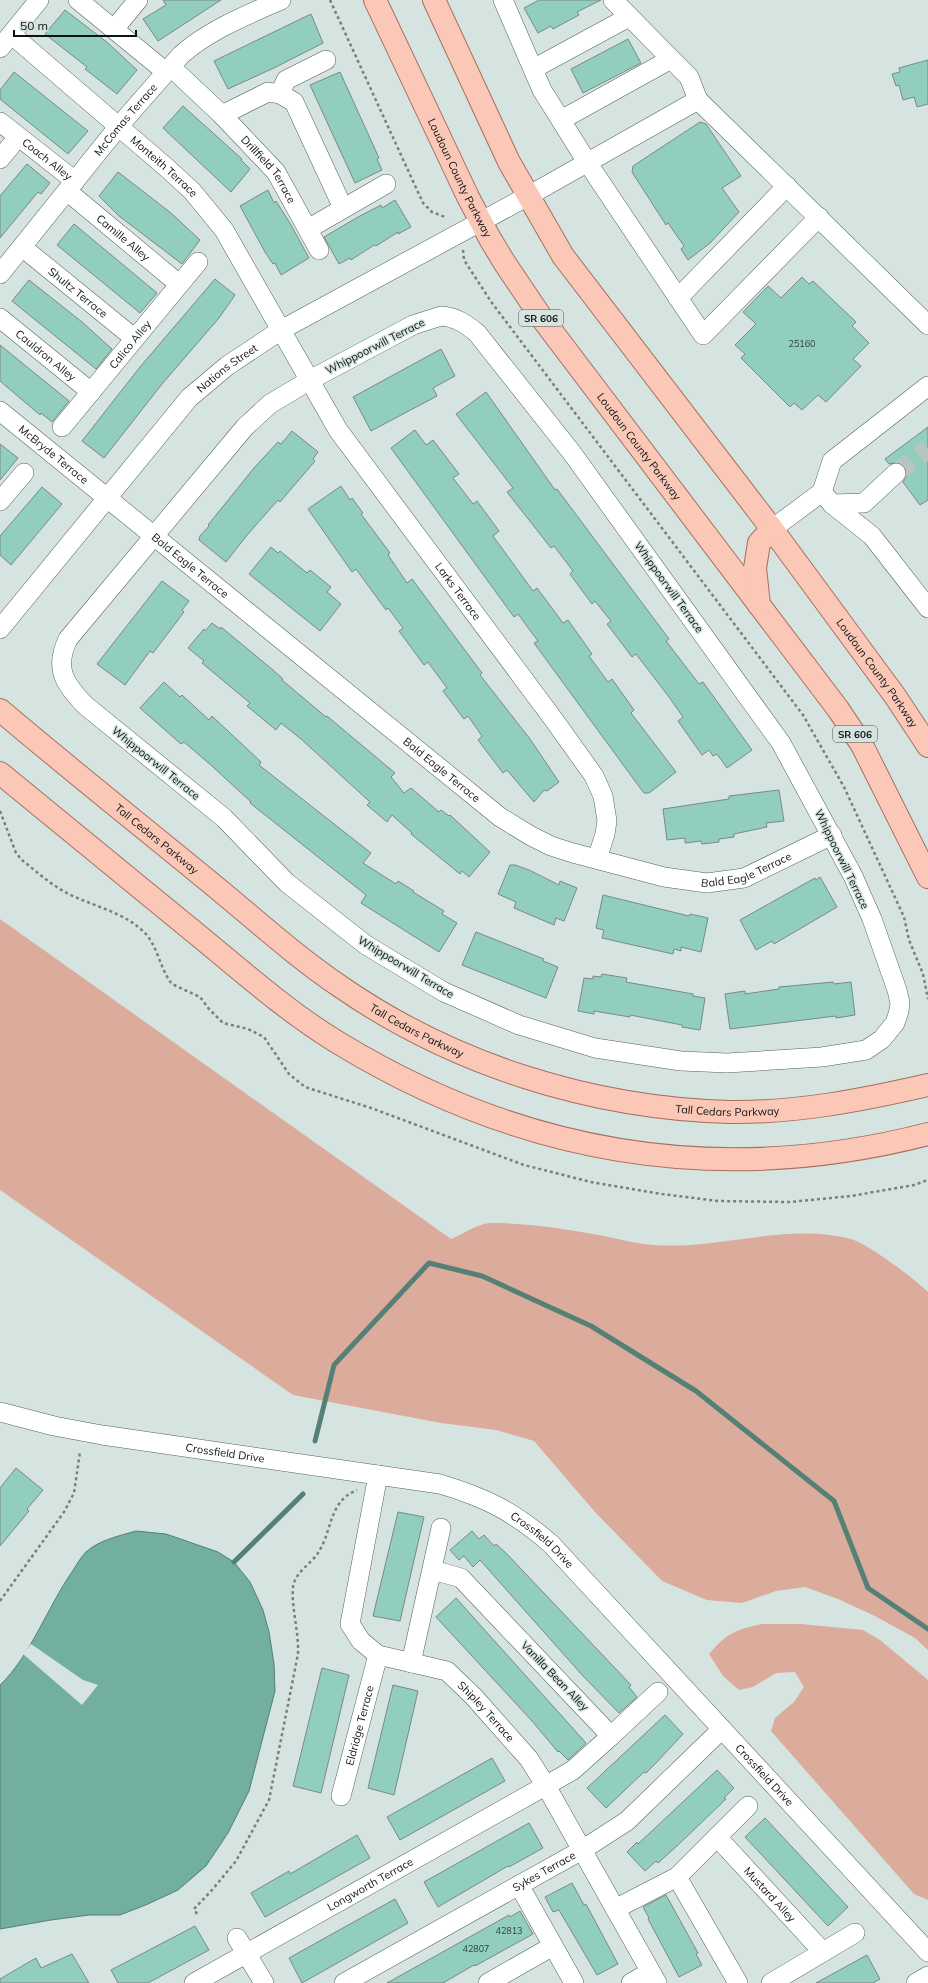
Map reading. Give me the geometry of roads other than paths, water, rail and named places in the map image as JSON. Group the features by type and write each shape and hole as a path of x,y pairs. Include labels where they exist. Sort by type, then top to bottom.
{"main road":[{"name":"Loudoun County Parkway","path":"376,0 480,222 541,317 838,709 862,745 928,877"},
{"name":"Loudoun County Parkway","path":"434,0 509,162 563,256 772,529 895,696 928,746"},
{"path":"759,605 756,568 759,544 772,529"},
{"name":"Tall Cedars Parkway","path":"0,710 340,986 403,1026 482,1062 519,1076 602,1098 663,1106 730,1112 834,1105 928,1085"},
{"path":"0,727 34,754 41,757 58,757"},
{"path":"0,773 283,1005 335,1041 383,1069 436,1096 490,1118 541,1133 603,1148 663,1156 718,1160 776,1159 826,1155 886,1145 928,1134"}],"street":[{"path":"6,41 39,0"},
{"name":"Drillfield Terrace","path":"78,0 114,29 169,69 222,115 276,172 319,250"},
{"path":"114,29 138,0"},
{"name":"McComas Terrace","path":"0,274 119,126 169,69 198,42 252,6 281,0"},
{"path":"503,0 542,90 587,162 703,335 819,217"},
{"path":"613,0 689,77 698,100 928,325"},
{"path":"533,69 629,16"},
{"name":"Monteith Terrace","path":"6,41 119,126 192,191 224,230 281,330"},
{"path":"561,120 671,59"},
{"path":"280,94 286,80 326,60"},
{"path":"222,115 268,92 280,94 294,102 343,208"},
{"name":"Nations Street","path":"0,629 189,398 227,366 281,330 528,196 698,100"},
{"name":"Coach Alley","path":"0,122 71,186"},
{"name":"Coach Alley","path":"0,159 18,137"},
{"path":"308,230 386,184"},
{"name":"Camille Alley","path":"71,186 179,284"},
{"path":"678,298 787,186"},
{"name":"Shultz Terrace","path":"22,247 134,338"},
{"name":"Calico Alley","path":"62,427 198,262"},
{"name":"Whippoorwill Terrace","path":"450,317 464,322 477,333 572,453 781,743 853,876 872,919 900,1002 895,1022 889,1032 874,1046 854,1052 775,1061 727,1063 681,1061 595,1048 512,1022 444,992 366,945 287,883 224,818 86,706 70,688 64,678 61,668 62,652 68,639 245,427 270,404 310,380 413,325 432,318 450,317"},
{"name":"Cauldron Alley","path":"0,318 91,392"},
{"name":"Larks Terrace","path":"281,330 338,430 594,776 603,796 607,821 605,834 597,859"},
{"path":"827,498 832,461 928,386"},
{"name":"McBryde Terrace","path":"0,410 108,498"},
{"path":"0,501 24,473"},
{"path":"772,529 827,498 864,503 896,473"},
{"name":"Bald Eagle Terrace","path":"108,498 500,817 551,846 650,874 684,881 707,883 744,878 832,835"},
{"path":"827,498 872,536 928,608"},
{"name":"Crossfield Drive","path":"0,1412 54,1426 102,1435 440,1484 471,1493 501,1507 528,1524 551,1544 928,1952"},
{"name":"Shipley Terrace","path":"378,1475 350,1624 361,1641 378,1655 447,1671 474,1697 529,1759 546,1786 653,1977"},
{"path":"411,1663 433,1570 441,1528"},
{"name":"Vanilla Bean Alley","path":"433,1570 461,1578 611,1736"},
{"name":"Eldridge Terrace","path":"341,1796 378,1655"},
{"path":"546,1786 573,1770 658,1692"},
{"name":"Sykes Terrace","path":"346,1982 582,1850 628,1821 722,1729"},
{"name":"Longworth Terrace","path":"194,1983 546,1786"},
{"path":"615,1909 678,1877 748,1806"},
{"name":"Mustard Alley","path":"717,1837 823,1952"},
{"path":"678,1877 738,1983"},
{"path":"519,1885 574,1983"},
{"path":"771,1983 855,1933"},
{"path":"237,1938 264,1983"},
{"path":"488,1983 553,1946"},
{"path":"916,1983 928,1976"},
{"path":"631,1983 653,1977"}],"waterway":[{"path":"315,1441 334,1365 429,1263 482,1276 591,1326 696,1391 834,1501 868,1588 928,1629"},
{"path":"234,1562 303,1494"}],"tunnel":[{"path":"896,473 928,449"}]}
